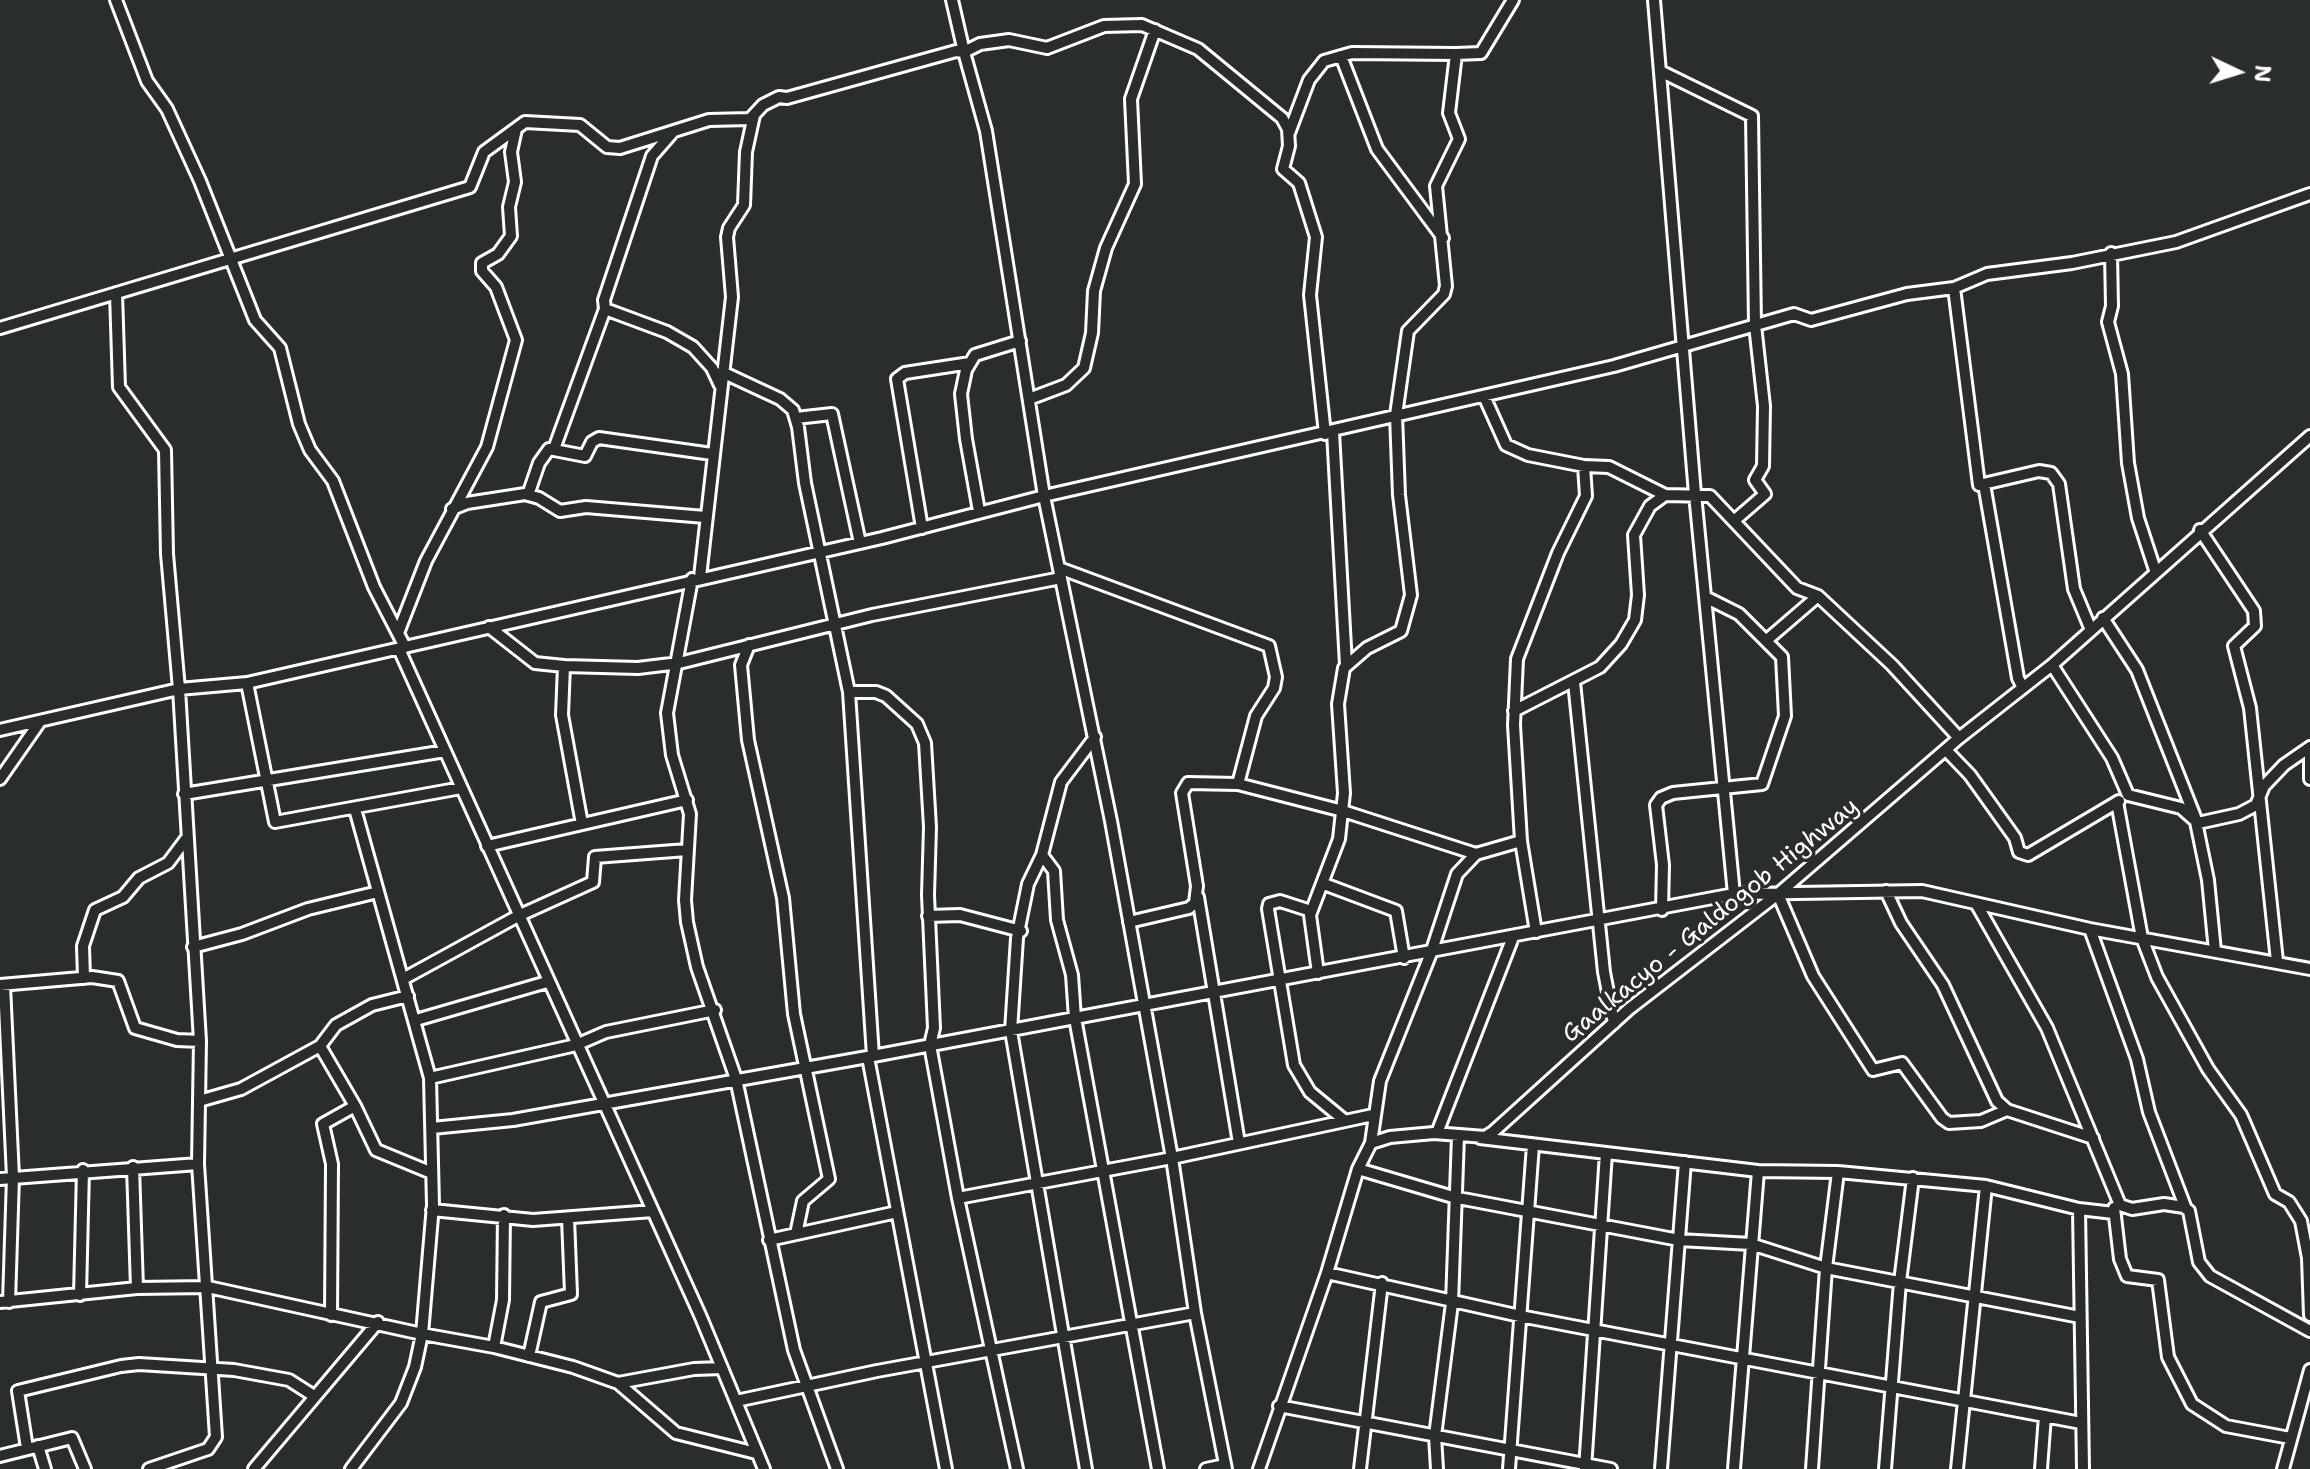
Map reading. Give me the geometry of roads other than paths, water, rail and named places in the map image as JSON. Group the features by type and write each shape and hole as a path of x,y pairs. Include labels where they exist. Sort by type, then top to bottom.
{"street":[{"path":"116,0 147,81 167,109 255,320 280,348 299,424 310,450 333,481 374,587 398,633 461,788 653,1211 764,1469"},
{"path":"952,0 986,131 1044,496 1095,737 1172,1158 1195,1313 1226,1467 1206,1469"},
{"path":"1318,973 1311,911 1339,839 1343,811 1338,704 1346,665 1329,433 1310,295 1316,237 1299,183 1283,169 1288,134 1309,80 1324,61 1352,53 1481,53 1513,0"},
{"path":"1654,0 1695,494 1734,894"},
{"path":"0,328 232,261 304,234 470,187 484,152 525,122 580,125 614,149 709,120 742,121 779,97 787,98 956,51 964,52 980,44 1009,40 1047,48 1118,23 1131,23 1155,30 1198,49 1227,69 1256,100 1282,118 1288,134"},
{"path":"1029,399 1066,385 1084,368 1092,333 1094,291 1106,248 1135,184 1131,99 1155,30"},
{"path":"1346,665 1367,648 1401,631 1406,623 1411,595 1399,495 1396,415 1408,331 1444,294 1446,286 1436,186 1459,139 1449,113 1456,54"},
{"path":"1341,56 1377,149 1443,238"},
{"path":"1660,71 1752,116 1755,325 1764,406 1763,466 1755,480 1765,494 1735,520"},
{"path":"754,115 746,152 744,205 729,228 727,237 732,297 696,578 667,731 687,800 691,830 687,850 687,922 697,967 715,1010 736,1079 769,1240 805,1386 837,1469"},
{"path":"398,633 426,561 496,424 516,340 496,287 484,276 482,263 498,254 511,236 509,207 515,182 511,152 516,129"},
{"path":"554,449 605,309 604,300 652,156 673,132"},
{"path":"0,730 179,689 247,683 860,543 979,511 1484,396 1683,346 1794,314 1811,320 1907,294 1954,288 1987,274 2072,263 2176,242 2310,194"},
{"path":"2111,253 2112,306 2108,322 2122,374 2128,463 2138,518 2155,570"},
{"path":"1954,288 1979,485 2039,471 2051,473 2059,484 2074,589 2091,630"},
{"path":"116,293 119,387 165,450 167,554 179,689 200,1041 198,1164 216,1437 213,1446 149,1469"},
{"path":"605,309 680,338 712,368 721,387"},
{"path":"979,511 961,394 975,355 1020,341"},
{"path":"922,528 897,379 905,373 970,363"},
{"path":"722,372 780,399 793,410 796,418 832,626 849,692 871,1057 946,1469"},
{"path":"1484,396 1506,445 1528,455 1584,466 1609,467 1665,495 1710,496 1797,588 1818,596 1892,665 1959,738"},
{"path":"796,418 832,414 860,543"},
{"name":"Gaalkacyo - Galdogob Highway","path":"1371,1143 1390,1137 1434,1133 1485,1137 1614,1023 1778,894 1959,738 2052,665 2200,530 2310,436"},
{"path":"528,495 544,454 554,449 585,456 592,442 599,438 712,454"},
{"path":"1536,932 1521,841 1514,711 1516,668 1522,641 1586,496 1584,466"},
{"path":"1984,484 2018,678 2023,688"},
{"path":"452,509 481,500 528,495 560,511 586,507 705,517"},
{"path":"1514,711 1600,667 1621,644 1635,620 1638,595 1634,535 1650,506 1665,495"},
{"path":"2200,530 2254,611 2255,626 2234,646 2250,708 2277,961"},
{"path":"489,627 535,663 638,668 679,663 1060,573 1269,646 1276,677 1274,688 1256,716 1238,784"},
{"path":"1768,639 1818,596"},
{"path":"1662,910 1663,865 1656,805 1673,793 1762,784 1770,768 1785,716 1786,687 1782,657 1768,639 1739,614 1705,597"},
{"path":"2103,618 2137,670 2198,823 2239,814 2256,805 2261,793 2284,765 2310,748"},
{"path":"749,645 741,665 748,740 783,898 794,1014 829,1179 803,1201 796,1234"},
{"path":"2052,665 2112,758 2128,795"},
{"path":"564,666 562,715 582,824"},
{"path":"1574,682 1598,919 1614,1023"},
{"path":"247,683 272,819 278,823 461,788"},
{"path":"849,692 876,692 886,696 922,732 930,827 928,916 934,1028 930,1045 958,1198 994,1350 1017,1469"},
{"path":"0,779 39,723"},
{"path":"1086,1469 1011,1031 1017,938 1021,931 1028,884 1042,855 1061,782 1095,737"},
{"path":"2310,748 2310,779"},
{"path":"1946,750 1970,775 2015,838 2019,852 2028,855 2128,795 2181,808 2195,817 2208,880 2215,951"},
{"path":"184,794 445,751"},
{"path":"1239,1143 1197,895 1182,793 1184,786 1238,784 1343,811 1476,854"},
{"path":"487,846 687,800"},
{"path":"2117,802 2142,938 2174,1012 2245,1123 2275,1194 2289,1202 2301,1221 2308,1258 2310,1315"},
{"path":"351,1469 401,1403 415,1367 422,1334 432,1210 430,1078 355,809"},
{"path":"84,978 83,946 95,910 114,903 139,878 168,863 186,839"},
{"path":"1259,1469 1327,1273 1358,1169 1371,1143 1373,1115 1389,1055 1431,953 1457,874 1476,854 1521,841"},
{"path":"403,979 518,916 593,882 595,857 687,850"},
{"path":"1042,855 1054,871 1057,920 1072,975 1075,1018 1158,1469"},
{"path":"1324,884 1396,911 1404,958"},
{"path":"1886,891 1901,923 1943,985 1989,1089 2007,1110 2093,1138"},
{"path":"432,1128 513,1120 871,1057 1734,894 1922,891 2090,929 2310,969"},
{"path":"193,947 242,934 308,909 378,892"},
{"path":"1778,894 1813,976 1873,1070 1902,1063 1942,1118 1949,1123 1981,1121 2007,1110"},
{"path":"1129,922 1189,908 1197,895"},
{"path":"1311,911 1280,901 1269,904 1279,979 1300,1079 1344,1120"},
{"path":"1977,905 2047,1028 2117,1200 2125,1207 2176,1204 2186,1209"},
{"path":"928,916 960,915 1021,931"},
{"path":"2090,929 2137,1059 2149,1112 2186,1209 2199,1262 2210,1276 2310,1331"},
{"path":"1513,937 1434,1133 1758,1171 1838,1172 1986,1186 2079,1209 2114,1213"},
{"path":"200,1041 177,1040 135,1028 118,981 84,978 2,985 13,1177 4,1302 137,1288 208,1287 529,1356 618,1383 676,1433 756,1453"},
{"path":"416,1020 547,982"},
{"path":"199,1101 241,1089 320,1046 336,1025 372,1005 408,996"},
{"path":"430,1078 576,1045 606,1032 715,1010"},
{"path":"320,1046 376,1150 432,1173"},
{"path":"331,1315 332,1164 322,1130 327,1120 355,1106"},
{"path":"958,1198 1172,1158 1373,1115"},
{"path":"1437,1469 1435,1436 1452,1303 1453,1197 1458,1136"},
{"path":"1509,1469 1533,1145"},
{"path":"1585,1467 1606,1153"},
{"path":"1661,1469 1685,1162"},
{"path":"0,1179 83,1170 198,1164"},
{"path":"133,1167 137,1288"},
{"path":"1358,1169 1453,1197 1679,1240 1751,1244 1826,1268 2080,1317"},
{"path":"80,1295 83,1170"},
{"path":"1734,1469 1758,1171"},
{"path":"1812,1469 1826,1268 1838,1172"},
{"path":"1885,1469 1900,1282 1913,1178"},
{"path":"1957,1469 1972,1296 1986,1186"},
{"path":"2112,1186 2120,1259 2127,1276 2158,1280 2168,1357 2192,1404 2226,1426 2290,1438"},
{"path":"2079,1209 2083,1469"},
{"path":"432,1210 533,1220 653,1211"},
{"path":"769,1240 897,1212"},
{"path":"494,1347 503,1300 504,1215"},
{"path":"529,1356 541,1302 571,1294 568,1218"},
{"path":"1327,1273 1382,1283 1452,1303 2081,1423"},
{"path":"1360,1469 1382,1283"},
{"path":"736,1401 1195,1313"},
{"path":"254,1469 378,1322"},
{"path":"45,1469 33,1447 19,1390 139,1364 211,1368 289,1380 314,1396"},
{"path":"618,1383 679,1371 722,1368"},
{"path":"2283,1469 2310,1370"},
{"path":"1279,1406 1585,1467 1611,1469"},
{"path":"2297,1411 2310,1413"},
{"path":"2041,1469 2045,1416"},
{"path":"0,1456 73,1438 85,1469"}]}
